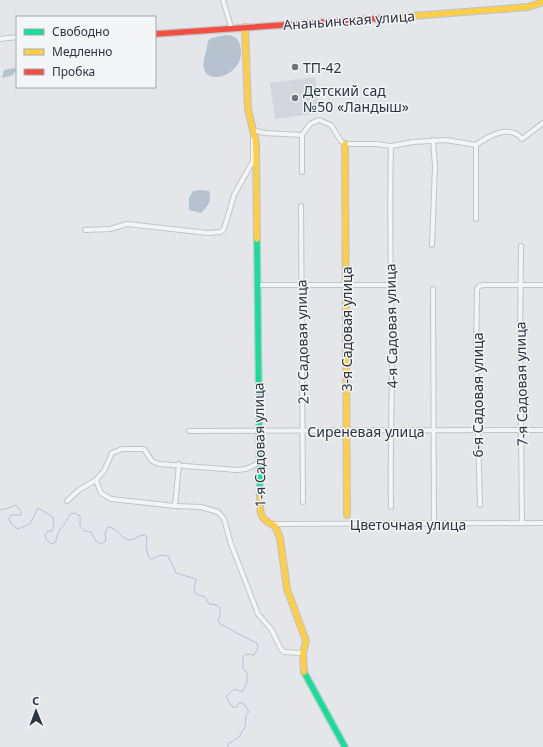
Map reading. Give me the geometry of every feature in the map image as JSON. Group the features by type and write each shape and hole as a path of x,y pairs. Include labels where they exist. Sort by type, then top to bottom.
{"street":[{"path":"223,0 231,27"},
{"name":"Ананьинская улица","path":"156,34 231,27 490,11 524,8 543,2"},
{"name":"1-я Садовая улица","path":"245,27 247,97 256,143 260,513 264,521 272,524 280,538 287,588 306,641 303,653 303,670 345,747"},
{"path":"0,39 16,38"},
{"path":"302,172 302,135 313,121 322,120 331,125 341,141 345,144 376,144 391,146 433,140 446,140 476,145 491,135 500,132 513,133 522,139 543,123"},
{"path":"253,132 302,135"},
{"path":"432,246 435,166 433,140"},
{"name":"3-я Садовая улица","path":"345,144 347,515"},
{"path":"476,145 476,219"},
{"name":"4-я Садовая улица","path":"391,146 391,507"},
{"path":"85,230 110,229 127,224 201,232 221,232 224,229 234,196 256,163"},
{"name":"2-я Садовая улица","path":"301,206 303,502"},
{"name":"7-я Садовая улица","path":"521,246 521,285 519,307 522,324 520,338 522,523"},
{"path":"257,285 390,285"},
{"path":"521,285 543,285"},
{"name":"6-я Садовая улица","path":"480,505 477,430 477,289 479,286 521,285"},
{"path":"433,289 432,430 434,524"},
{"name":"Сиреневая улица","path":"189,431 303,432 543,430"},
{"path":"67,501 78,490 96,480 104,471 112,453 122,449 141,448 155,463 237,470 246,469 259,463"},
{"path":"175,506 179,464"},
{"path":"96,480 101,493 111,499 175,506 201,507 218,512 224,519 231,544 258,614 271,629 284,652 303,653"},
{"name":"Цветочная улица","path":"272,524 543,523"}],"shaded area":[{"name":"Детский сад №50 «Ландыш»","path":"315,77 320,113 275,119 270,83"}],"water":[{"path":"226,35 235,37 238,40 241,55 233,70 220,77 213,77 207,74 204,69 204,59 208,41 211,38"},
{"path":"14,68 16,70 13,75 2,78 4,70"},
{"path":"193,191 209,191 210,195 209,203 201,213 189,210 189,198"}],"waterway":[{"path":"0,510 16,505 21,511 21,515 11,515 9,519 11,524 18,529 30,524 38,508 53,517 54,524 52,531 48,531 45,535 46,539 51,544 56,542 59,531 70,514 74,513 80,516 80,526 84,531 91,532 95,540 100,544 106,541 105,533 108,527 115,529 124,538 129,540 144,535 147,537 146,548 149,557 152,559 161,555 168,556 176,573 196,579 194,590 196,594 205,597 209,604 217,605 220,608 220,616 218,619 219,623 257,643 258,648 254,655 246,654 243,657 243,669 247,672 247,683 242,692 234,689 226,697 232,707 237,707 239,703 243,703 249,712 246,715 245,727 239,737 228,744 228,747"}],"traffic: fast":[{"path":"257,239 260,496"},
{"path":"304,672 345,747"}],"traffic: slow":[{"path":"399,17 528,7 543,2"},
{"path":"245,27 248,109 256,143 257,239"},
{"path":"345,144 347,515"},
{"path":"260,496 261,514 265,520 275,526 280,538 287,589 306,641 303,653 304,672"}],"traffic: jam":[{"path":"156,34 399,17"}],"place":[{"name":"ТП-42","path":"295,67"},
{"name":"Детский сад №50 «Ландыш»","path":"295,98"}]}
